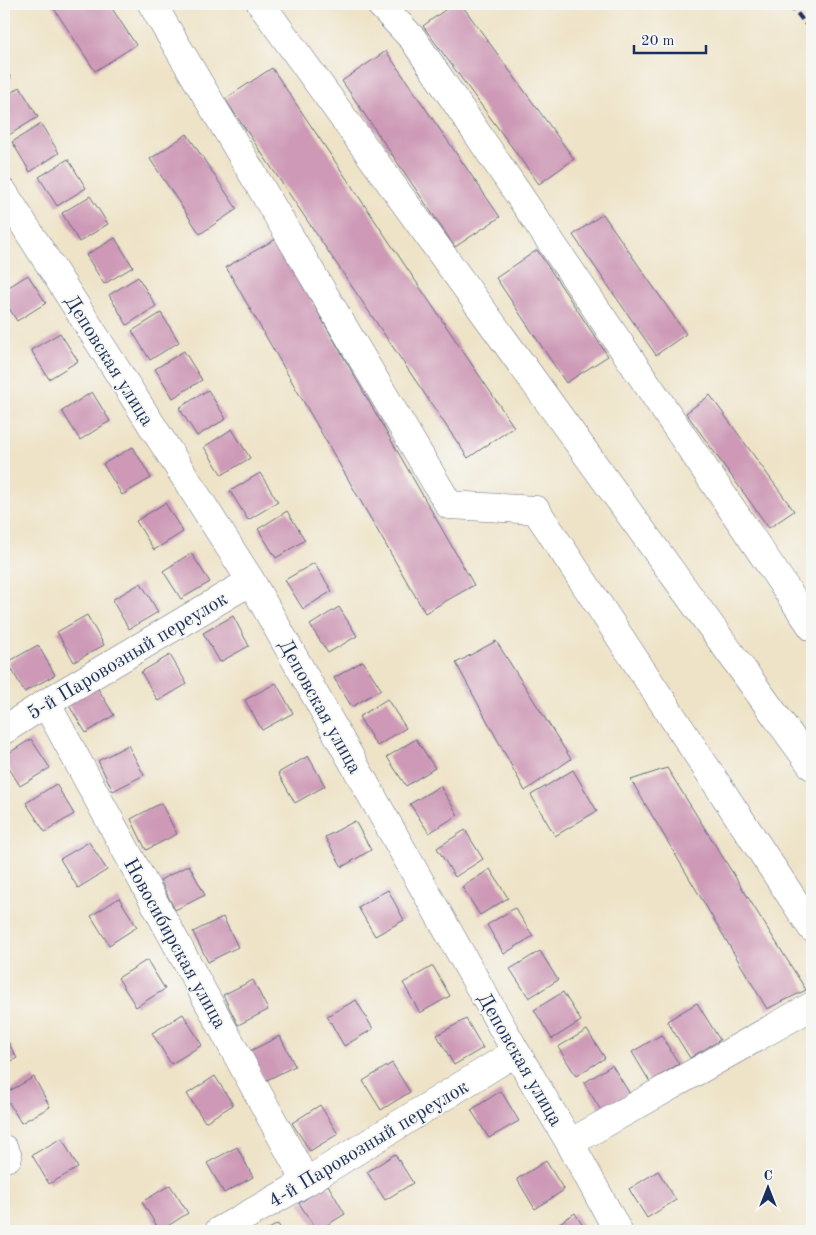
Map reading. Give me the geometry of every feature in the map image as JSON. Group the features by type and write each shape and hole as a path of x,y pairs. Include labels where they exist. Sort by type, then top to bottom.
{"street":[{"path":"152,4 449,505 536,510 812,928"},
{"path":"261,4 812,766"},
{"path":"380,4 413,39 812,627"},
{"name":"Деповская улица","path":"4,193 250,581 516,1052 570,1143 618,1231"},
{"name":"5-й Паровозный переулок","path":"4,730 250,581"},
{"name":"Новосибирская улица","path":"46,703 306,1182"},
{"path":"570,1143 812,1006"},
{"name":"4-й Паровозный переулок","path":"218,1231 306,1182 516,1052"}],"building":[{"path":"51,4 109,4 136,45 95,71"},
{"path":"453,4 461,4 574,159 539,184 423,26"},
{"path":"386,51 500,217 455,247 342,81"},
{"path":"4,66 11,78 4,83"},
{"path":"272,68 514,427 468,458 225,99"},
{"path":"20,87 38,117 9,135 4,127 4,97"},
{"path":"41,124 59,153 30,172 12,142"},
{"path":"187,134 237,209 200,234 150,159"},
{"path":"68,159 86,188 57,206 39,177"},
{"path":"90,196 108,224 79,242 62,213"},
{"path":"603,214 686,334 656,355 573,235"},
{"path":"115,238 133,267 104,284 86,255"},
{"path":"276,239 474,585 425,613 226,267"},
{"path":"537,250 608,356 566,383 496,278"},
{"path":"28,275 46,303 17,321 4,300 4,290"},
{"path":"138,277 156,306 127,325 109,295"},
{"path":"161,313 179,342 150,360 132,331"},
{"path":"60,333 78,361 49,379 31,350"},
{"path":"184,351 202,380 173,398 155,369"},
{"path":"208,390 226,419 197,436 179,408"},
{"path":"92,392 110,421 80,440 62,411"},
{"path":"710,395 794,511 769,528 686,413"},
{"path":"232,429 250,458 222,475 204,447"},
{"path":"133,447 151,478 122,495 103,464"},
{"path":"260,473 278,502 248,520 230,491"},
{"path":"165,503 183,532 154,550 136,521"},
{"path":"287,511 305,540 276,558 258,529"},
{"path":"191,553 210,582 181,599 163,571"},
{"path":"314,563 332,591 303,609 285,580"},
{"path":"141,583 158,612 129,629 112,600"},
{"path":"339,607 357,636 328,653 310,625"},
{"path":"87,615 104,645 74,662 57,632"},
{"path":"233,616 249,646 220,662 203,633"},
{"path":"496,641 571,759 525,791 456,663"},
{"path":"38,645 55,675 24,692 8,662"},
{"path":"170,655 187,684 158,701 141,672"},
{"path":"363,661 381,689 352,707 334,678"},
{"path":"276,683 293,713 262,730 245,700"},
{"path":"97,687 114,715 86,733 68,704"},
{"path":"387,699 406,728 377,746 359,717"},
{"path":"31,739 50,768 20,786 4,760 4,756"},
{"path":"416,739 435,768 406,786 387,757"},
{"path":"128,745 144,775 113,791 98,761"},
{"path":"308,756 325,786 295,803 278,773"},
{"path":"667,768 806,990 767,1009 631,780"},
{"path":"573,770 597,811 555,836 531,795"},
{"path":"56,784 74,814 45,832 26,803"},
{"path":"440,786 458,815 429,833 410,804"},
{"path":"161,803 177,834 146,850 131,819"},
{"path":"355,821 371,850 342,867 325,837"},
{"path":"465,830 483,859 455,877 437,848"},
{"path":"89,842 107,870 78,888 60,859"},
{"path":"189,865 205,895 175,910 160,880"},
{"path":"490,869 508,898 480,915 462,887"},
{"path":"388,890 404,920 375,936 358,907"},
{"path":"119,898 137,927 109,945 91,916"},
{"path":"515,908 533,936 504,954 487,925"},
{"path":"223,917 238,947 208,962 193,932"},
{"path":"540,951 558,980 529,998 510,969"},
{"path":"147,960 165,989 136,1007 118,978"},
{"path":"433,966 450,996 420,1013 403,983"},
{"path":"253,980 268,1010 238,1025 223,995"},
{"path":"563,992 581,1021 552,1039 534,1010"},
{"path":"356,1000 373,1029 344,1046 327,1016"},
{"path":"697,1003 720,1040 690,1058 667,1021"},
{"path":"183,1014 202,1045 171,1064 152,1033"},
{"path":"466,1019 483,1048 454,1065 437,1035"},
{"path":"587,1030 605,1058 576,1076 558,1047"},
{"path":"4,1035 17,1058 4,1065"},
{"path":"661,1035 679,1064 650,1082 632,1052"},
{"path":"280,1036 295,1066 265,1081 250,1051"},
{"path":"392,1063 410,1092 381,1110 363,1081"},
{"path":"612,1065 630,1094 602,1112 584,1083"},
{"path":"215,1076 233,1105 205,1122 187,1094"},
{"path":"34,1077 50,1107 21,1123 4,1094"},
{"path":"501,1091 519,1121 489,1138 471,1110"},
{"path":"320,1105 338,1134 310,1151 292,1123"},
{"path":"62,1138 78,1168 49,1184 32,1155"},
{"path":"237,1147 253,1177 224,1193 207,1163"},
{"path":"395,1154 413,1183 385,1200 367,1172"},
{"path":"546,1161 564,1190 535,1209 517,1179"},
{"path":"658,1171 676,1200 647,1218 629,1189"},
{"path":"170,1185 188,1213 160,1231 142,1202"},
{"path":"328,1185 345,1214 317,1231 299,1203"},
{"path":"575,1213 586,1231 547,1231"},
{"path":"278,1224 282,1231 265,1231"}],"railway":[{"path":"790,4 812,32"}]}
